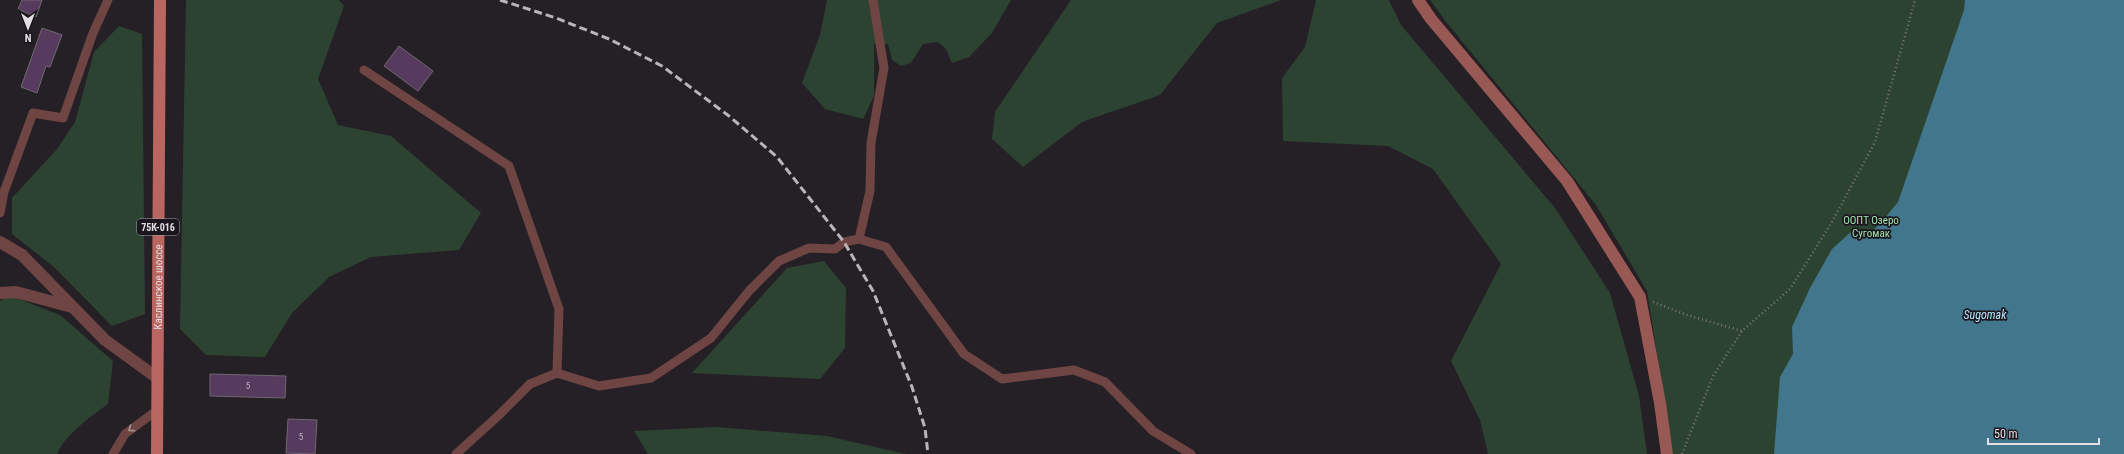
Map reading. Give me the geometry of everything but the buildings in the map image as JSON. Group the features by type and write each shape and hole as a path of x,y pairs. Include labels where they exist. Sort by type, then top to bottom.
{"main road":[{"name":"Каслинское шоссе","path":"156,454 160,0"}],"street":[{"path":"1418,0 1431,19 1567,181 1640,297 1660,403 1667,454"},
{"path":"0,242 22,255 105,340 156,377"},
{"path":"0,293 16,292 73,307"}],"lane":[{"path":"0,213 4,192 33,113 63,118 93,33 108,0"},
{"path":"859,239 870,191 871,143 884,68 873,0"},
{"path":"364,70 509,166 559,309 557,373"},
{"path":"456,454 498,416 530,384 557,373 599,386 651,378 711,338 749,290 779,261 809,248 835,249 844,242 859,239 886,247 964,354 1002,379 1074,370 1105,382 1153,431 1191,454"},
{"path":"113,454 125,434 156,411"}],"path":[{"path":"1682,454 1713,376 1742,331 1790,289 1832,222 1875,142 1915,0"},
{"path":"1640,297 1686,315 1742,331"}],"green space":[{"path":"186,0 339,0 344,6 318,79 338,125 391,136 481,213 459,250 371,257 329,277 292,313 265,357 206,355 180,329"},
{"path":"827,0 1011,0 992,33 969,57 952,63 946,49 938,42 923,44 911,63 901,66 892,60 888,44 874,44 874,96 863,119 825,109 802,83 820,35"},
{"path":"1071,0 1281,0 1217,23 1160,95 1082,122 1023,167 992,139 995,112"},
{"path":"1316,0 1389,0 1401,25 1555,208 1610,293 1639,396 1647,454 1488,454 1480,420 1451,361 1501,264 1433,169 1388,146 1283,141 1282,78 1305,47"},
{"name":"ООПТ Озеро Сугомак","path":"1430,0 2124,0 2124,454 1673,454 1647,291 1596,205 1447,23"},
{"path":"119,26 142,34 145,314 112,326 54,267 12,234 12,198 57,149 75,122 94,52"},
{"path":"824,261 846,288 845,348 820,379 692,373 787,268"},
{"path":"9,295 60,315 113,361 108,404 86,420 72,433 57,454 0,454 0,301"},
{"path":"716,427 827,436 906,454 648,454 634,431"}],"water":[{"name":"Sugomak","path":"1965,0 2124,0 2124,454 1774,454 1780,377 1793,354 1792,327 1810,288 1832,249 1853,230 1870,233 1880,224 1898,202 1964,10"}],"railway":[{"path":"500,0 556,18 609,39 662,66 729,116 777,157 844,242 873,291 912,387 925,428 928,454"}]}
